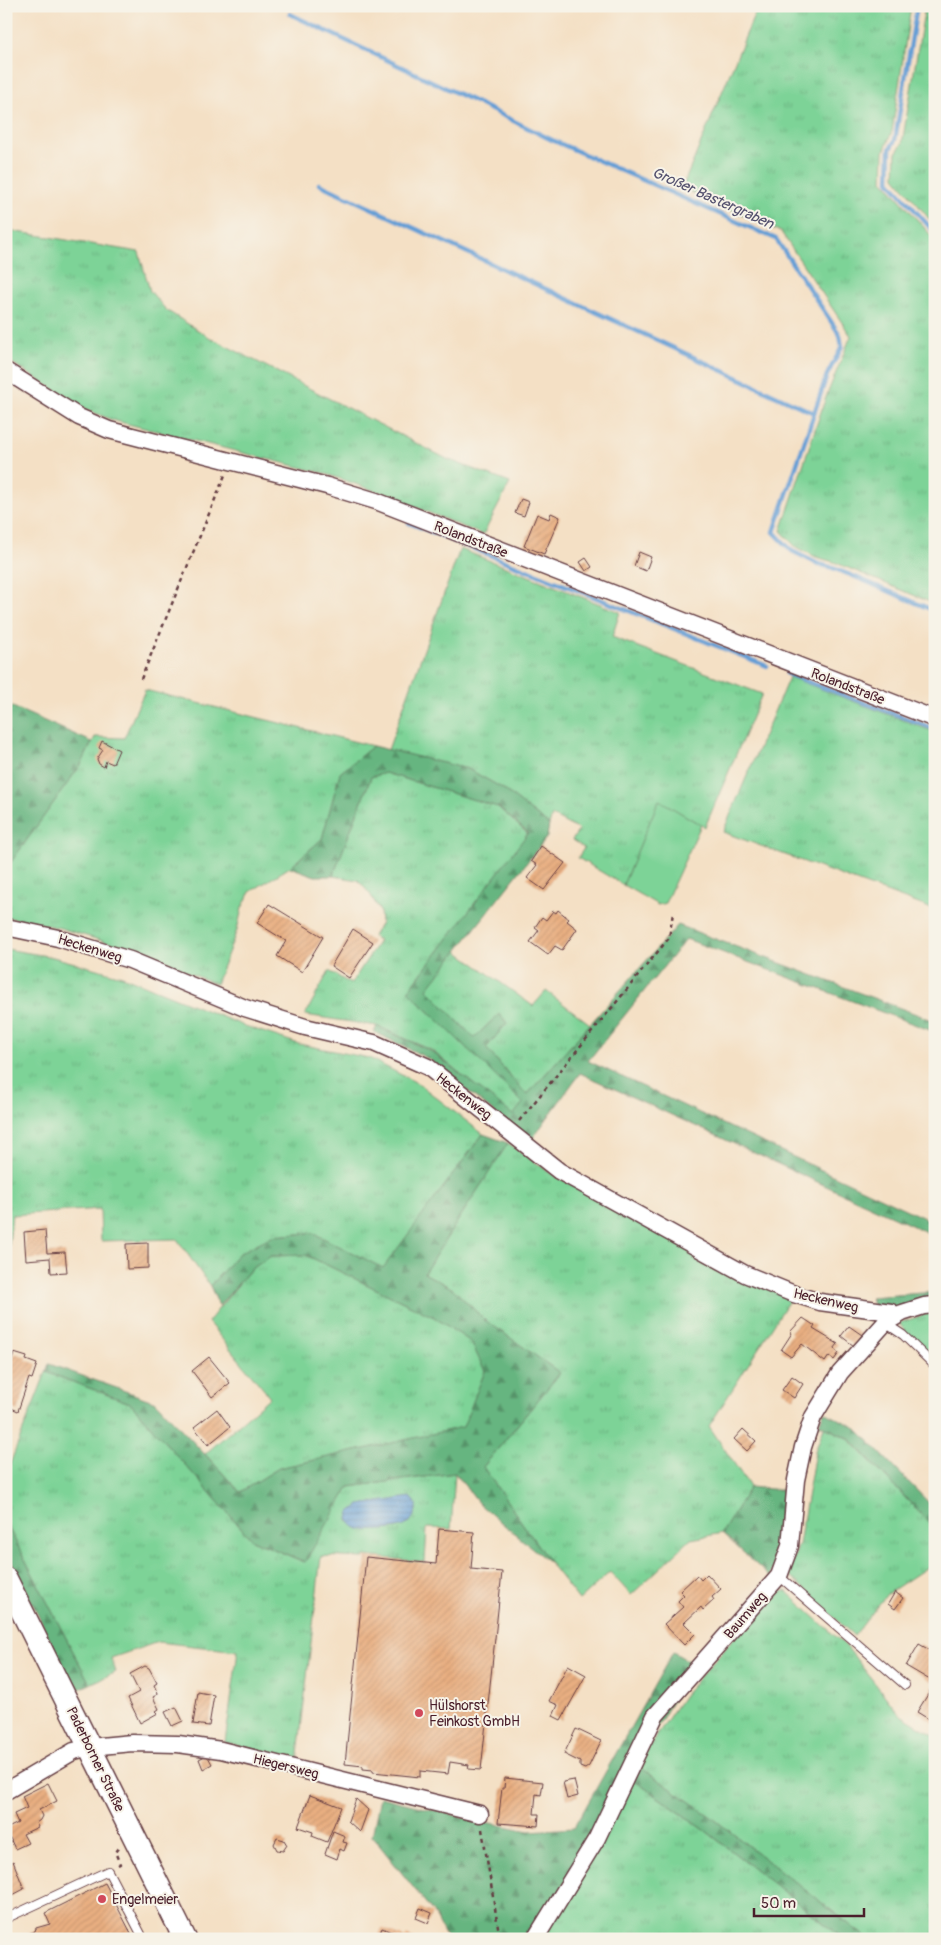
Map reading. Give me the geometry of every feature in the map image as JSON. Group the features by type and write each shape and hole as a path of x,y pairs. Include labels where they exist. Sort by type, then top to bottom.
{"main road":[{"name":"Paderborner Straße","path":"6,1579 185,1939"}],"street":[{"name":"Rolandstraße","path":"6,371 80,417 110,430 327,486 376,501 935,720"},
{"name":"Heckenweg","path":"6,927 58,938 130,960 245,1008 304,1028 374,1042 428,1068 559,1171 745,1274 794,1294 820,1302 891,1312 890,1320"},
{"name":"Baumweg","path":"535,1939 597,1838 655,1716 779,1576 790,1546 796,1480 803,1447 813,1418 840,1373 890,1320 924,1306 935,1305"},
{"name":"Hiegersweg","path":"6,1791 74,1751 90,1747 132,1743 178,1744 221,1750 480,1814"}],"lane":[{"path":"890,1320 902,1335 935,1366"},
{"path":"779,1576 905,1685"},
{"path":"6,1916 7,1918 108,1871 141,1934"}],"path":[{"path":"141,680 231,461"},
{"path":"510,1132 669,938 673,913"},
{"path":"480,1814 500,1939"},
{"path":"108,1871 120,1864 114,1852 120,1846"}],"green space":[{"path":"758,6 911,6 892,131 884,152 883,180 935,240 935,604 834,562 816,557 795,546 781,531 826,397 851,336 781,232 682,188"},
{"path":"925,6 935,6 935,226 895,177 896,153 902,144"},
{"path":"6,230 139,252 150,291 166,310 207,336 447,459 510,483 483,535 379,492 323,473 112,420 83,408 6,359"},
{"path":"460,549 620,612 612,637 762,694 705,827 659,801 623,885 578,858 584,848 572,840 579,830 552,816 549,825 502,788 468,769 388,750"},
{"path":"789,677 935,732 935,910 723,832"},
{"path":"145,690 373,746 340,773 322,839 290,867 250,892 242,908 237,930 216,984 135,951 60,928 6,917 6,869 82,763 95,737 124,738"},
{"path":"6,704 92,742 82,763 6,869"},
{"path":"373,746 468,769 502,788 549,825 547,837 427,989 474,1038 499,1014 507,1023 486,1048 527,1095 678,925 935,1021 935,1032 686,939 588,1061 935,1223 935,1236 580,1073 530,1142 427,1058 374,1032 377,1026 431,1051 513,1115 523,1103 408,991 528,833 498,807 385,773 371,777 333,876 315,876 290,867 322,839 340,773"},
{"path":"385,773 498,807 528,834 408,991 524,1103 513,1116 431,1050 377,1026 305,1015 329,971 351,984 379,941 373,936 381,923 380,911 370,894 358,880 333,876 371,777"},
{"path":"659,800 701,825 665,903 658,905 623,885"},
{"path":"6,949 53,957 122,976 242,1025 299,1044 369,1058 419,1084 483,1134 383,1269 313,1233 272,1236 238,1254 210,1286 177,1239 101,1241 100,1209 12,1215 6,1273"},
{"path":"457,951 533,1006 546,991 590,1024 527,1095 486,1048 507,1023 499,1014 474,1038 426,989"},
{"path":"483,1134 508,1143 424,1273 453,1289 485,1320 560,1373 483,1467 550,1563 479,1504 455,1473 349,1487 305,1562 252,1540 130,1403 46,1372 49,1364 156,1402 240,1492 279,1468 463,1427 485,1371 471,1342 434,1317 306,1255 271,1256 250,1270 219,1306 210,1286 238,1254 272,1236 313,1233 383,1268"},
{"path":"508,1143 555,1176 790,1299 709,1426 750,1487 722,1533 691,1539 631,1595 610,1572 579,1600 550,1563 483,1467 560,1373 485,1320 453,1289 424,1273"},
{"path":"306,1255 434,1317 471,1342 485,1371 464,1427 279,1468 240,1492 205,1454 270,1397 208,1322 250,1270 271,1256"},
{"path":"935,1292 935,1302 904,1307 873,1306 871,1297"},
{"path":"935,1311 935,1355 932,1356 907,1334 899,1323"},
{"path":"46,1372 130,1403 252,1540 304,1562 349,1487 455,1473 451,1529 427,1528 425,1562 365,1556 364,1558 321,1556 297,1763 225,1742 238,1651 158,1642 111,1658 116,1672 90,1684 6,1523 6,1474"},
{"path":"824,1412 855,1427 935,1509 935,1529 849,1438 819,1424"},
{"path":"824,1427 848,1438 935,1529 935,1562 887,1594 854,1636 788,1574 799,1544 815,1452"},
{"path":"750,1487 792,1491 785,1540 770,1577 722,1533"},
{"path":"6,1523 90,1684 75,1691 6,1550"},
{"path":"786,1591 846,1646 899,1714 935,1736 935,1939 868,1939 710,1816 637,1765 684,1695 774,1592"},
{"path":"673,1652 694,1664 593,1837 530,1939 447,1939 433,1912 372,1836 380,1797 470,1819 530,1831 574,1828"},
{"path":"637,1765 710,1816 868,1939 844,1939 706,1831 632,1779"},
{"path":"632,1779 706,1831 844,1939 543,1939"}],"water":[{"path":"410,1497 417,1505 416,1511 411,1521 402,1527 383,1530 363,1530 351,1524 348,1519 350,1512 359,1505"}],"building":[{"path":"521,499 529,502 524,516 515,513"},
{"path":"551,513 560,517 544,554 524,546 537,514 549,519"},
{"path":"639,552 651,557 646,571 634,566"},
{"path":"586,558 592,567 586,571 580,562"},
{"path":"102,741 119,750 113,764 106,761 104,767 99,764 97,759 103,750 99,748"},
{"path":"541,846 565,863 544,890 527,878 537,865 531,861"},
{"path":"269,904 323,937 302,972 277,956 286,941 257,923"},
{"path":"558,910 577,929 562,950 555,946 548,955 530,942 539,930 535,927 542,917 546,920 553,911 556,913"},
{"path":"353,929 373,942 349,978 331,966"},
{"path":"45,1230 47,1253 65,1252 67,1272 51,1273 50,1258 26,1260 24,1232"},
{"path":"148,1243 148,1268 127,1269 126,1244"},
{"path":"803,1318 815,1326 813,1329 838,1344 834,1349 839,1353 834,1360 829,1356 825,1362 802,1344 791,1357 781,1350 792,1333 790,1332"},
{"path":"849,1326 862,1335 854,1346 841,1336"},
{"path":"14,1353 27,1357 26,1360 37,1364 32,1379 29,1378 18,1411 9,1407 7,1413 6,1382"},
{"path":"209,1357 230,1383 212,1397 192,1371"},
{"path":"792,1376 803,1384 794,1398 782,1390"},
{"path":"217,1409 230,1427 208,1445 194,1427"},
{"path":"743,1429 756,1441 747,1451 734,1439"},
{"path":"439,1529 474,1532 471,1569 502,1572 481,1770 468,1769 469,1765 450,1762 448,1774 420,1771 420,1777 373,1772 373,1770 363,1769 363,1766 345,1764 366,1557 436,1564"},
{"path":"707,1574 721,1589 712,1597 714,1600 703,1610 701,1607 684,1623 695,1634 684,1645 664,1624 683,1607 678,1601 684,1595 680,1591 697,1575 701,1580"},
{"path":"895,1592 903,1598 895,1609 888,1604"},
{"path":"919,1644 935,1653 935,1683 906,1666"},
{"path":"568,1665 586,1675 561,1720 553,1716 558,1705 549,1701"},
{"path":"145,1666 149,1668 157,1683 154,1685 158,1694 153,1697 159,1709 156,1711 158,1713 140,1723 128,1698 139,1692 130,1674"},
{"path":"935,1683 935,1723 917,1712"},
{"path":"198,1692 214,1695 209,1726 193,1724"},
{"path":"176,1707 183,1721 172,1726 165,1712"},
{"path":"576,1729 601,1741 589,1766 585,1769 580,1767 580,1762 564,1754"},
{"path":"207,1755 212,1764 203,1769 199,1759"},
{"path":"505,1778 543,1782 541,1795 536,1794 534,1814 539,1814 538,1826 498,1823"},
{"path":"574,1780 578,1796 567,1799 563,1782"},
{"path":"48,1783 57,1801 39,1810 42,1816 36,1823 38,1827 23,1834 28,1843 15,1849 6,1829 18,1823 14,1814 27,1808 22,1796"},
{"path":"310,1795 341,1807 327,1842 312,1836 313,1832 298,1827"},
{"path":"356,1799 368,1810 360,1832 348,1821"},
{"path":"333,1831 345,1836 343,1842 347,1843 344,1851 340,1849 337,1859 325,1854"},
{"path":"277,1838 284,1840 287,1845 283,1851 277,1850 274,1844"},
{"path":"13,1861 24,1889 9,1897 6,1892 6,1866"},
{"path":"105,1883 134,1939 27,1939 28,1934 35,1931 36,1928 50,1924 45,1913"},
{"path":"420,1908 432,1913 428,1923 416,1918"},
{"path":"382,1928 405,1938 407,1935 415,1939 377,1939"}],"waterway":[{"path":"917,6 895,140 890,149 889,181 935,233"},
{"name":"Großer Bastergraben","path":"290,14 552,140 776,239 840,335 842,347 827,375 774,532 792,551 818,564 853,576 935,611"},
{"path":"319,184 814,413"},
{"path":"409,523 767,666"},
{"path":"787,674 935,729"}],"place":[{"name":"Hülshorst Feinkost GmbH","path":"419,1713"},
{"name":"Engelmeier","path":"102,1899"}]}
